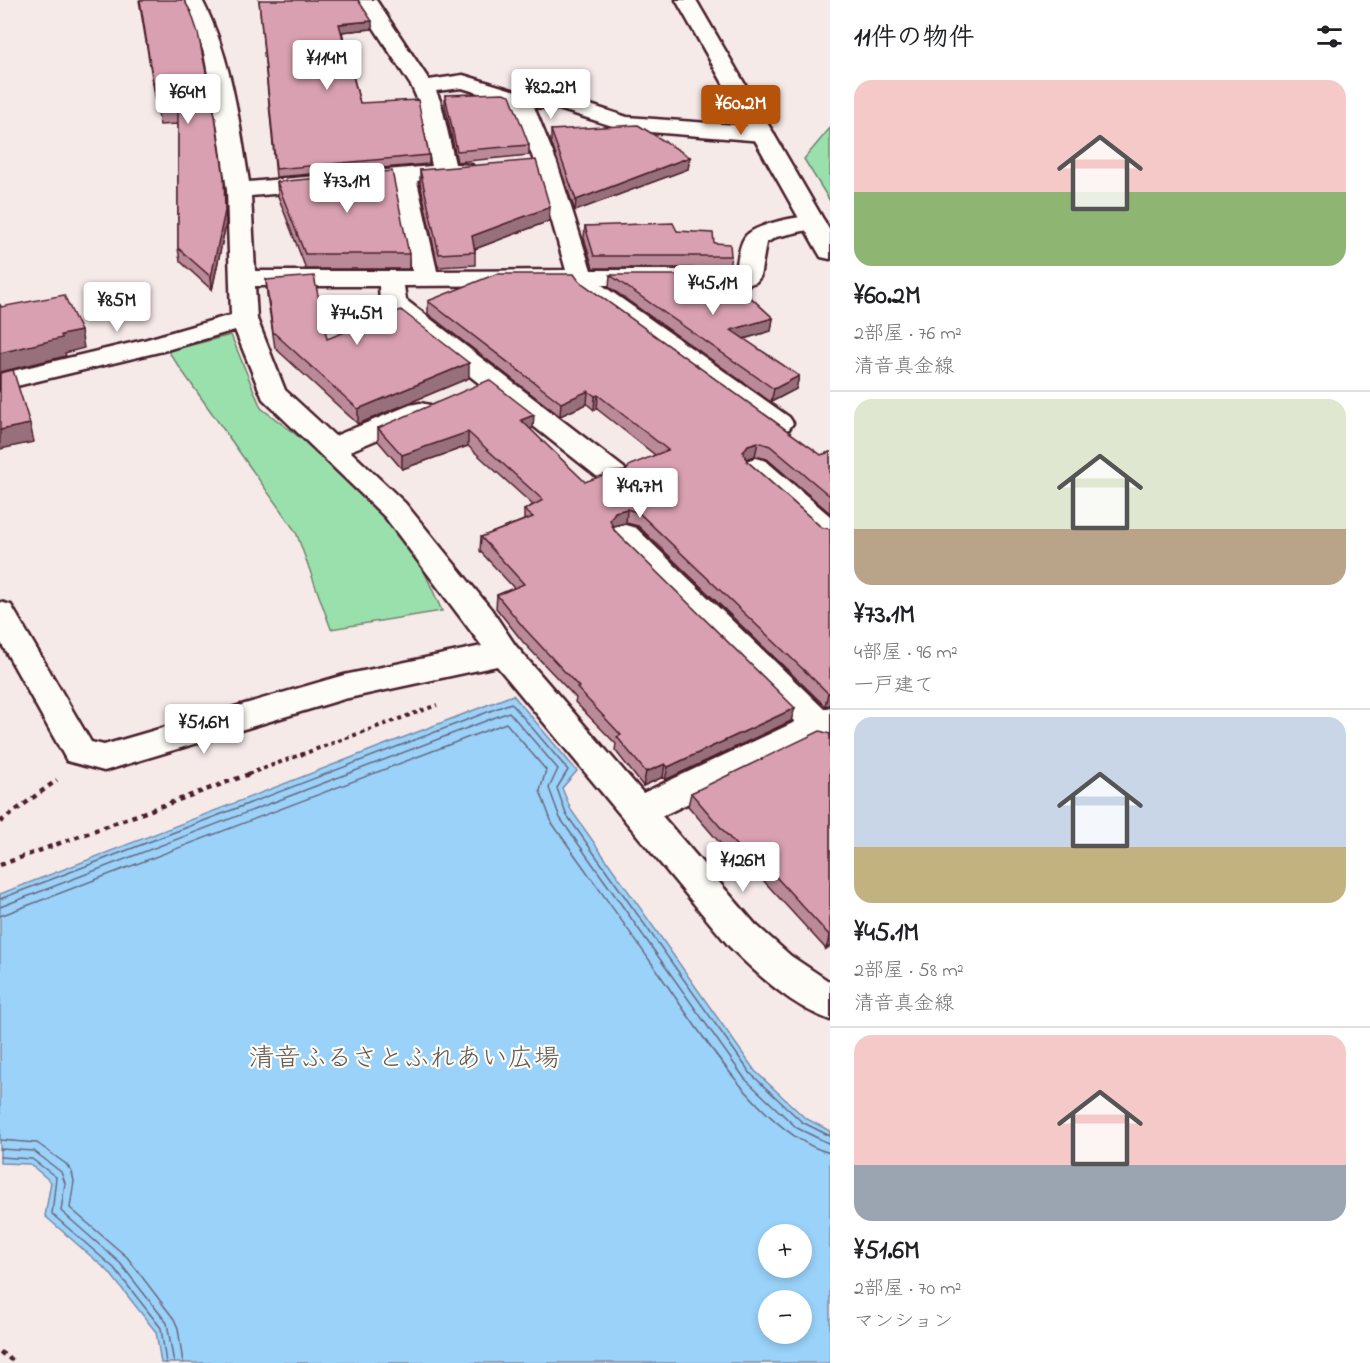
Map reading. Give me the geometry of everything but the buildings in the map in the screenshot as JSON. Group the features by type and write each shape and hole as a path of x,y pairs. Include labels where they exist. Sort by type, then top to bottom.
{"street":[{"path":"192,0 204,23 214,52 230,128 239,190 244,318 273,393 395,510 480,617 504,653 742,935 777,968 830,1003"},
{"path":"366,0 423,87 430,103 445,171"},
{"path":"686,0 830,252"},
{"path":"423,87 463,81 520,99 561,103 625,123 763,134"},
{"path":"520,99 535,164 580,276 588,287 779,423"},
{"path":"239,190 490,168"},
{"path":"404,176 426,279"},
{"path":"244,279 747,277 756,240 768,232 813,222"},
{"path":"391,280 393,303 470,390 614,474"},
{"path":"0,382 137,351 193,336 244,318"},
{"path":"332,448 470,390"},
{"path":"756,467 830,532"},
{"path":"625,535 826,726 639,811"},
{"path":"0,613 79,752 104,758 345,687 504,653"}],"path":[{"path":"0,865 444,702"},
{"path":"0,822 63,776"},
{"path":"0,1352 16,1363"}],"green space":[{"path":"830,128 830,201 804,159"},
{"path":"231,335 261,408 336,465 412,544 442,611 331,629 296,532 168,351"}],"water":[{"name":"清音ふるさとふれあい広場","path":"513,695 577,771 562,788 571,810 755,1071 805,1118 830,1131 830,1363 161,1363 156,1332 109,1272 45,1216 51,1182 30,1164 0,1163 0,894"}]}
